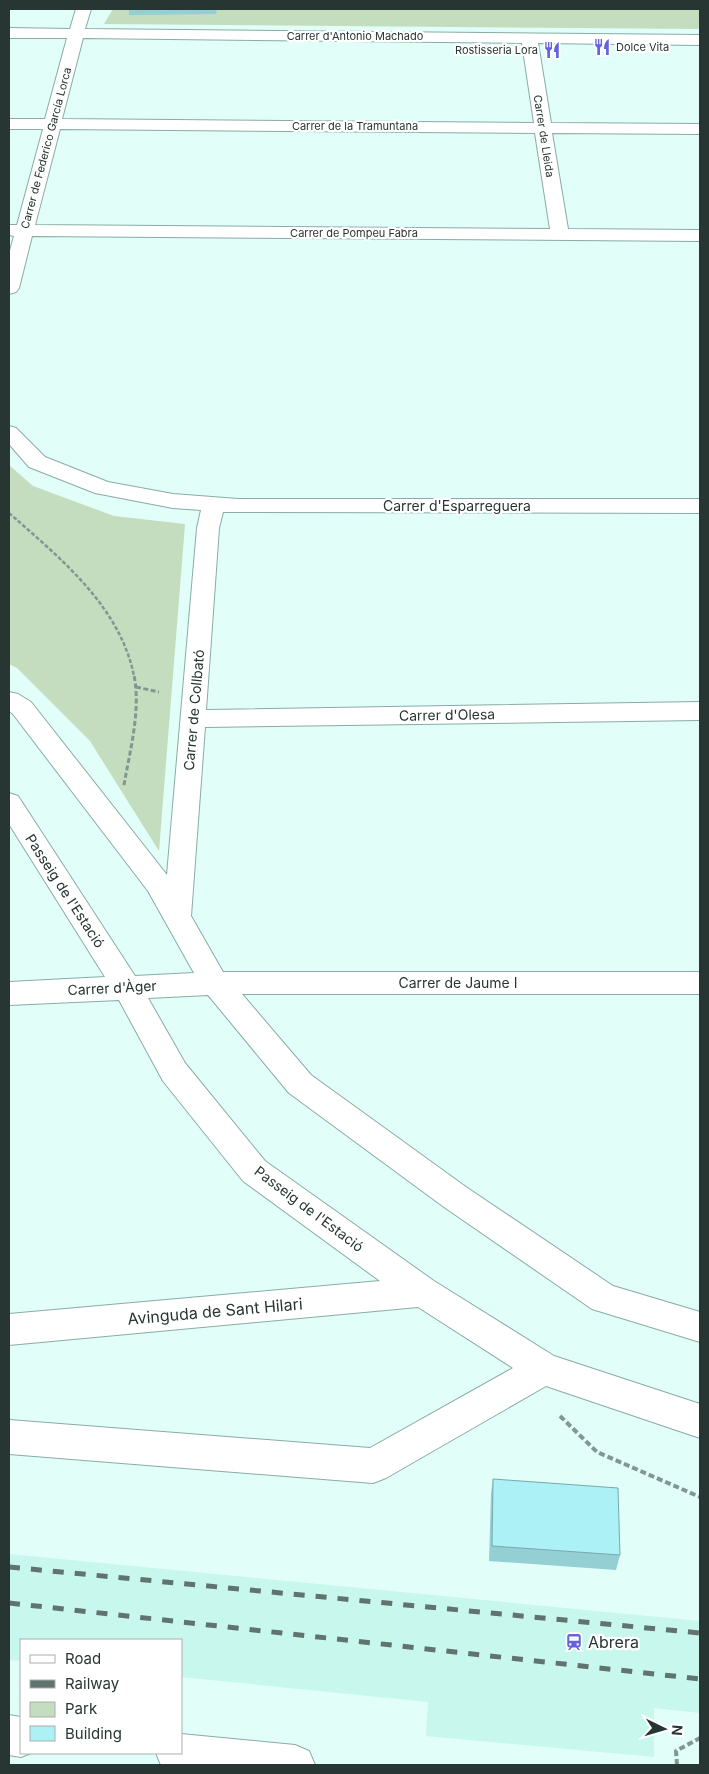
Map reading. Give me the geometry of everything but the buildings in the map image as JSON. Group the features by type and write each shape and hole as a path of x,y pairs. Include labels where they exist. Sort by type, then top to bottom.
{"street":[{"name":"Carrer de Federico García Lorca","path":"9,288 16,231 52,124 84,9"},
{"name":"Carrer d'Antonio Machado","path":"9,33 700,40"},
{"name":"Carrer de Lleida","path":"528,38 560,235"},
{"name":"Carrer de la Tramuntana","path":"9,124 700,129"},
{"name":"Carrer de Pompeu Fabra","path":"16,231 700,236"},
{"path":"9,432 37,462 104,488 173,501 214,504"},
{"name":"Carrer d'Esparreguera","path":"214,504 238,506 700,506"},
{"name":"Carrer de Collbató","path":"177,916 208,528 214,504"},
{"path":"9,700 22,708 158,884 215,982 300,1084 454,1198 604,1298 700,1327"},
{"name":"Carrer d'Olesa","path":"193,719 700,711"},
{"name":"Passeig de l'Estació","path":"9,803 126,986 174,1072 254,1171 422,1292 544,1368 700,1421"},
{"name":"Carrer d'Àger","path":"9,994 215,982"},
{"name":"Carrer de Jaume I","path":"215,982 700,983"},
{"name":"Avinguda de Sant Hilari","path":"9,1330 422,1292"},
{"path":"9,1437 373,1466 544,1368"},
{"path":"182,1754 295,1765"}],"path":[{"path":"9,513 54,552 90,590 115,624 134,672 136,686 134,724 128,766 123,793 110,821"},
{"path":"544,1368 548,1404 597,1452 700,1497"},
{"path":"677,1765 676,1751 700,1738"}],"shaded area":[{"path":"9,1554 700,1621 700,1713 654,1708 654,1757 426,1736 428,1702 182,1677 182,1639 20,1639 20,1661 9,1660"}],"green space":[{"path":"113,9 700,9 700,29 104,24"},
{"path":"9,465 33,486 114,516 185,524 159,851 90,741 17,668 9,664"}],"railway":[{"path":"9,1567 700,1633"},
{"path":"9,1603 700,1679"}],"place":[{"name":"Dolce Vita","path":"602,47"},
{"name":"Rostisseria Lora","path":"552,50"},
{"name":"Abrera","path":"574,1642"}]}
